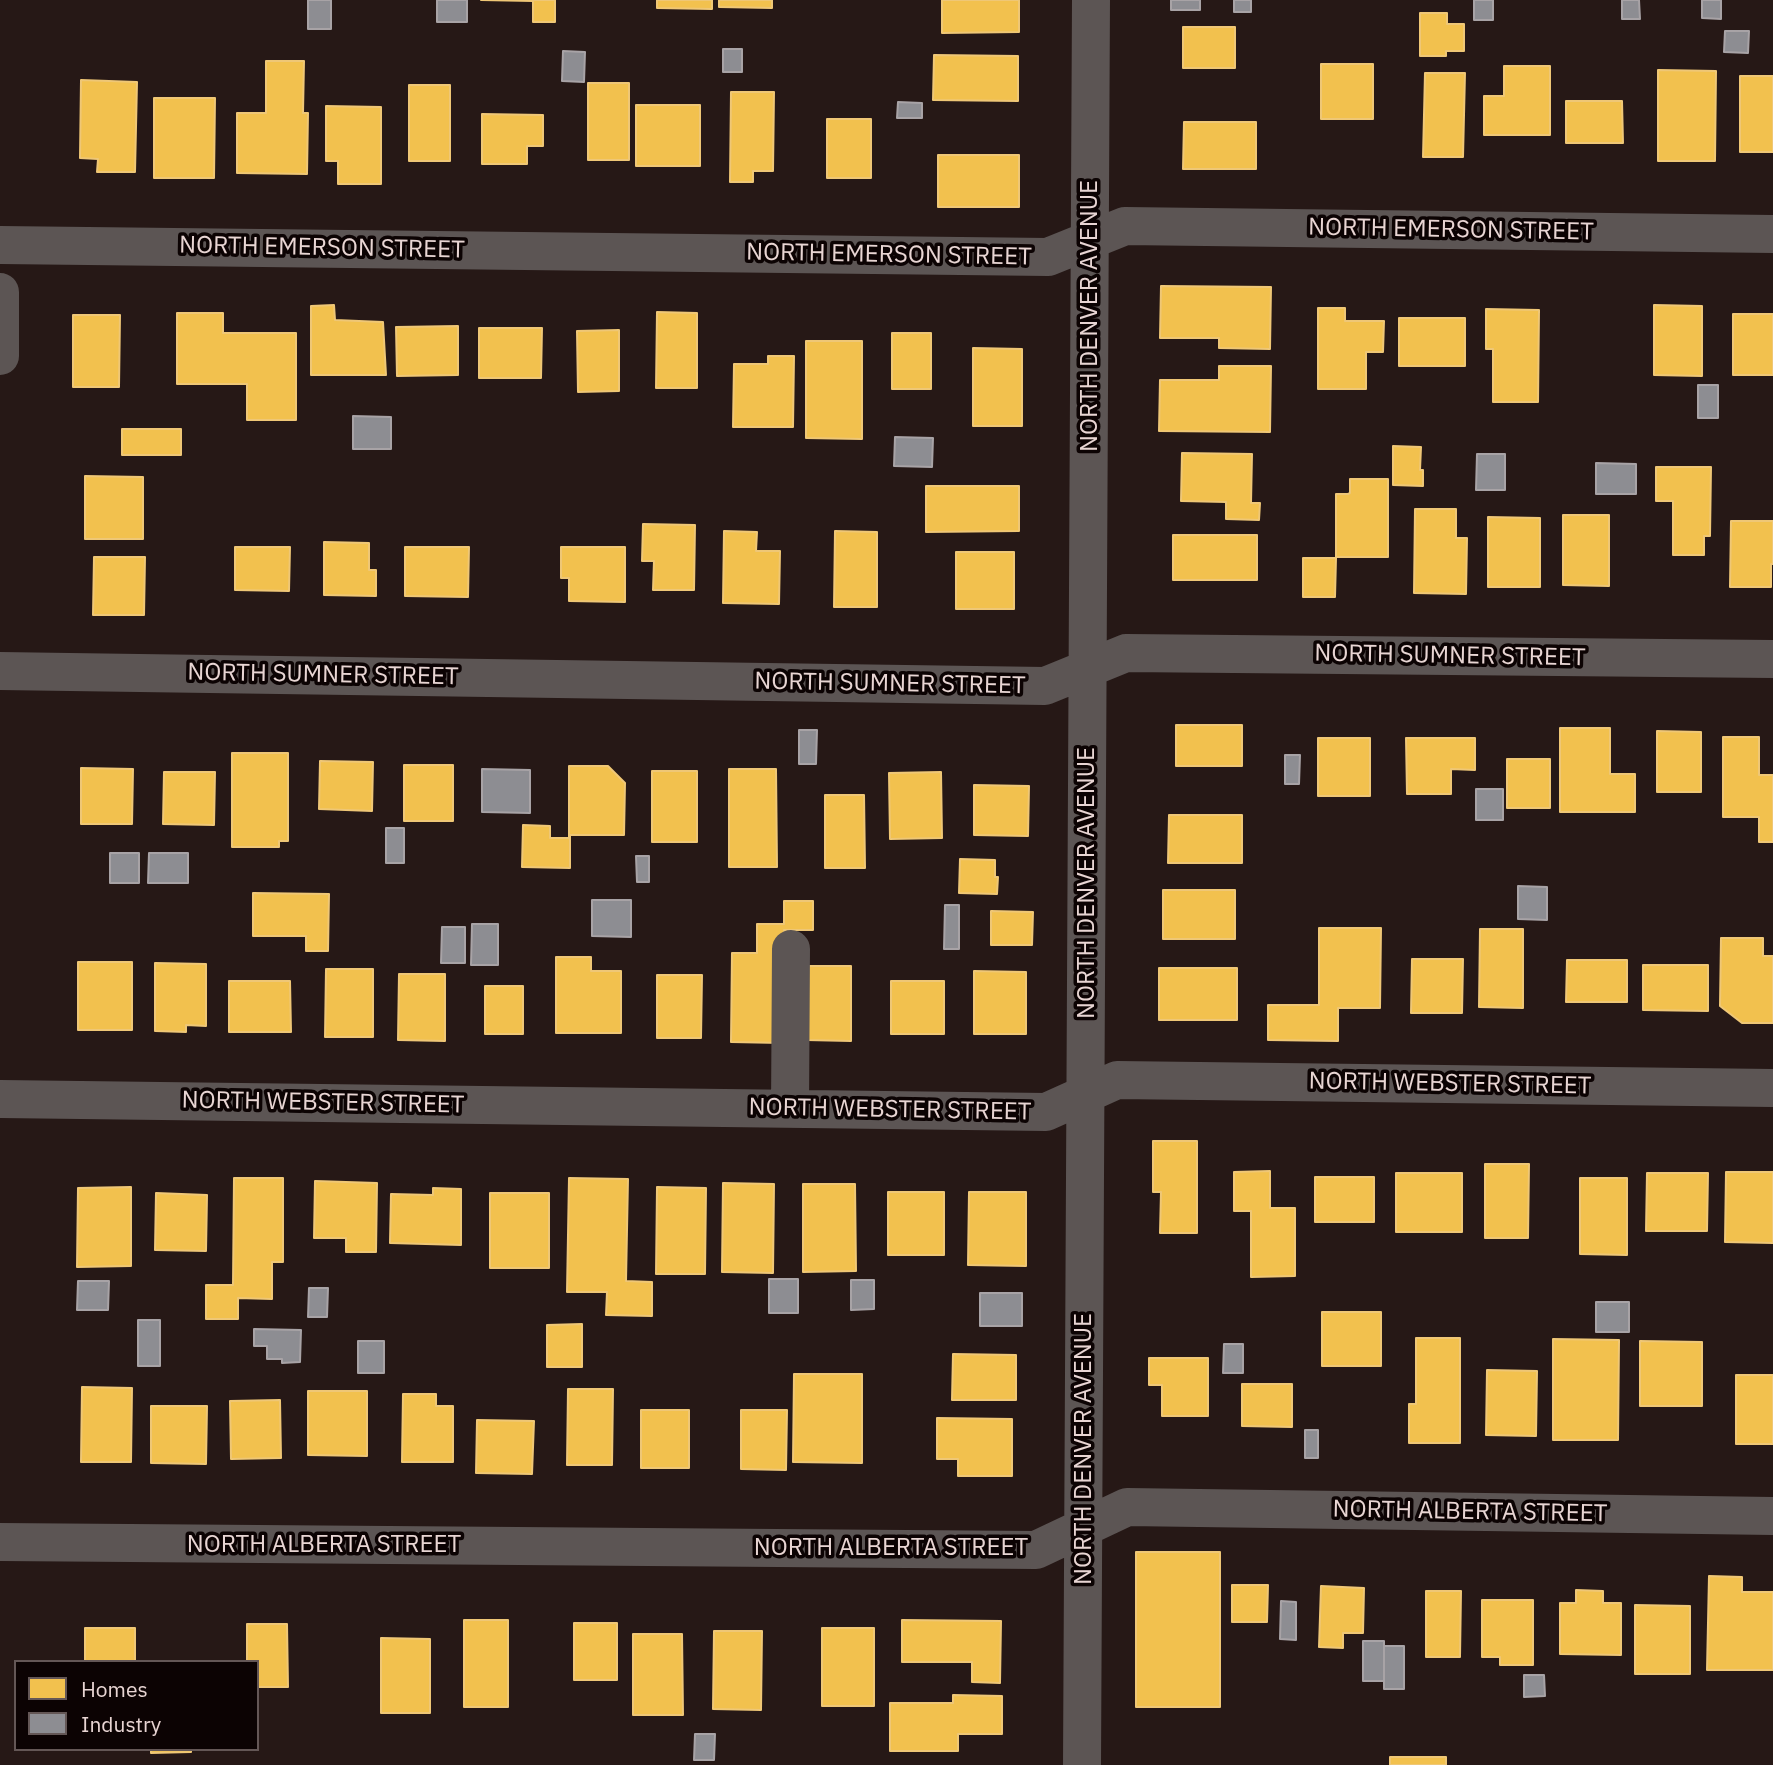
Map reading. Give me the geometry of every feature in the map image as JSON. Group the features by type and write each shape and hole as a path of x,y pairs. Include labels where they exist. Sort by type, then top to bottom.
{"street":[{"name":"NORTH DENVER AVENUE","path":"1082,1765 1091,0"},
{"name":"NORTH EMERSON STREET","path":"0,245 1048,257 1125,226 1773,234"},
{"path":"0,292 0,356"},
{"name":"NORTH SUMNER STREET","path":"0,671 1045,686 1126,653 1773,659"},
{"path":"790,1109 791,949"},
{"name":"NORTH WEBSTER STREET","path":"0,1099 1046,1112 1117,1080 1773,1088"},
{"name":"NORTH ALBERTA STREET","path":"0,1542 1036,1550 1127,1507 1773,1516"}],"building: Homes":[{"path":"481,0 555,0 555,22 533,22 533,1"},
{"path":"657,0 712,0 712,9 657,8"},
{"path":"719,0 772,0 772,8 719,7"},
{"path":"942,0 1019,0 1019,32 942,33"},
{"path":"1420,13 1447,13 1447,24 1464,24 1464,51 1446,51 1446,56 1420,56"},
{"path":"1183,27 1235,27 1235,68 1183,68"},
{"path":"934,55 1018,56 1018,101 933,100"},
{"path":"266,61 304,61 303,113 308,113 307,174 237,173 237,113 266,113"},
{"path":"1321,64 1373,64 1373,119 1321,119"},
{"path":"1504,66 1550,66 1550,135 1484,135 1484,96 1504,96"},
{"path":"1658,70 1716,71 1715,161 1658,161"},
{"path":"1425,73 1465,73 1463,157 1423,157"},
{"path":"1740,76 1773,76 1773,152 1740,152"},
{"path":"81,80 137,82 135,172 97,172 98,159 80,158"},
{"path":"588,83 629,83 629,160 588,160"},
{"path":"409,85 450,85 450,161 409,161"},
{"path":"731,92 774,92 773,171 753,171 753,182 730,182"},
{"path":"154,98 215,98 214,178 154,178"},
{"path":"1566,101 1622,101 1623,143 1566,143"},
{"path":"636,105 700,105 700,166 636,166"},
{"path":"326,106 381,107 381,184 338,184 338,161 326,161"},
{"path":"482,114 543,115 543,146 527,146 527,164 482,164"},
{"path":"827,119 871,119 871,178 827,178"},
{"path":"1184,122 1256,122 1256,169 1183,169"},
{"path":"938,155 1019,155 1019,207 938,207"},
{"path":"1161,286 1271,287 1270,349 1219,348 1219,338 1160,338"},
{"path":"334,305 335,320 383,322 386,375 311,375 311,306"},
{"path":"1654,305 1702,306 1702,376 1654,375"},
{"path":"1318,308 1345,308 1345,321 1384,321 1383,352 1366,352 1366,389 1318,389"},
{"path":"1486,309 1539,310 1538,402 1493,402 1493,349 1486,349"},
{"path":"657,312 697,313 697,388 656,388"},
{"path":"177,313 223,313 223,333 296,333 296,420 247,420 247,384 177,384"},
{"path":"1733,314 1773,314 1773,375 1733,375"},
{"path":"73,315 120,315 119,387 73,387"},
{"path":"1399,318 1465,318 1465,366 1399,366"},
{"path":"458,326 458,375 397,376 396,327"},
{"path":"479,328 542,328 541,378 479,378"},
{"path":"619,330 619,391 578,392 577,331"},
{"path":"892,333 931,333 931,389 892,389"},
{"path":"806,341 862,341 862,439 806,438"},
{"path":"973,348 1022,349 1022,426 973,426"},
{"path":"768,356 794,356 793,427 733,427 734,364 768,364"},
{"path":"1219,366 1271,366 1270,432 1159,431 1160,380 1219,380"},
{"path":"122,429 181,429 181,455 122,455"},
{"path":"1393,446 1421,447 1420,470 1423,470 1423,486 1393,485"},
{"path":"1182,453 1252,454 1251,503 1260,503 1259,520 1226,519 1226,502 1181,501"},
{"path":"1656,467 1711,467 1710,536 1704,536 1704,555 1673,555 1673,501 1656,501"},
{"path":"85,476 143,477 143,539 85,539"},
{"path":"1350,479 1388,479 1388,557 1336,557 1336,494 1350,493"},
{"path":"926,486 1019,486 1019,531 926,532"},
{"path":"1415,509 1456,509 1456,538 1467,538 1466,594 1414,593"},
{"path":"1563,515 1609,515 1609,586 1563,585"},
{"path":"1488,517 1540,518 1540,587 1488,587"},
{"path":"1731,521 1773,521 1771,587 1730,587"},
{"path":"643,524 695,525 694,590 653,590 654,561 642,561"},
{"path":"724,531 757,532 756,551 780,551 779,604 723,603"},
{"path":"835,531 877,532 877,607 834,607"},
{"path":"1173,535 1257,535 1257,580 1173,580"},
{"path":"324,542 369,543 369,570 376,570 376,596 324,595"},
{"path":"235,547 290,547 289,591 235,590"},
{"path":"405,547 469,547 468,597 405,596"},
{"path":"561,547 625,547 625,602 569,601 569,578 561,578"},
{"path":"956,552 1014,552 1014,609 956,609"},
{"path":"94,557 145,557 144,615 93,615"},
{"path":"1303,558 1336,558 1335,597 1303,597"},
{"path":"1176,725 1242,725 1242,766 1176,766"},
{"path":"1560,728 1610,728 1610,774 1635,774 1635,812 1560,812"},
{"path":"1657,731 1701,732 1701,792 1657,792"},
{"path":"1723,737 1759,737 1759,775 1773,775 1773,842 1759,842 1759,817 1723,817"},
{"path":"1318,738 1370,738 1370,796 1318,796"},
{"path":"1406,738 1475,738 1475,770 1451,769 1451,794 1407,794"},
{"path":"232,753 288,753 288,841 279,841 279,847 232,847"},
{"path":"1507,759 1550,759 1550,808 1507,808"},
{"path":"320,761 373,762 372,811 319,809"},
{"path":"404,765 453,765 453,821 404,821"},
{"path":"569,766 608,766 625,783 624,835 570,835 570,868 522,867 523,825 550,826 550,838 569,838"},
{"path":"81,768 133,769 132,824 81,824"},
{"path":"729,769 776,769 777,867 729,867"},
{"path":"652,771 697,771 697,842 652,842"},
{"path":"164,772 215,772 214,825 163,824"},
{"path":"941,772 942,838 890,839 889,773"},
{"path":"974,785 1029,786 1028,836 974,835"},
{"path":"825,795 864,795 865,868 825,868"},
{"path":"1169,815 1242,815 1242,863 1168,863"},
{"path":"960,859 995,860 997,894 959,893"},
{"path":"1163,890 1235,890 1235,939 1163,939"},
{"path":"253,893 329,894 328,951 306,951 306,936 253,936"},
{"path":"784,901 813,901 813,930 784,930 782,1043 731,1042 732,953 757,953 757,924 784,924"},
{"path":"991,911 1033,912 1032,945 991,945"},
{"path":"1319,928 1381,928 1380,1008 1338,1008 1338,1041 1268,1040 1268,1005 1319,1005"},
{"path":"1480,929 1523,929 1523,1008 1479,1007"},
{"path":"1721,938 1763,938 1763,956 1773,956 1773,1023 1742,1023 1720,1006"},
{"path":"556,957 591,957 591,971 621,971 621,1033 556,1033"},
{"path":"1412,959 1463,959 1462,1013 1411,1013"},
{"path":"1567,960 1627,960 1627,1002 1566,1002"},
{"path":"78,962 132,962 132,1030 78,1030"},
{"path":"155,963 206,964 206,1026 186,1025 186,1032 155,1031"},
{"path":"1643,965 1708,965 1708,1011 1643,1010"},
{"path":"806,966 851,966 851,1041 806,1040"},
{"path":"1159,968 1237,968 1237,1020 1159,1020"},
{"path":"326,969 373,969 373,1037 325,1037"},
{"path":"974,971 1026,972 1026,1034 974,1034"},
{"path":"399,974 445,974 445,1041 398,1040"},
{"path":"657,975 702,975 701,1038 657,1038"},
{"path":"229,981 290,981 291,1032 229,1032"},
{"path":"891,981 944,981 944,1034 891,1034"},
{"path":"485,986 523,986 523,1034 485,1034"},
{"path":"1153,1141 1197,1141 1197,1233 1160,1233 1161,1192 1153,1192"},
{"path":"1485,1164 1529,1164 1528,1238 1485,1238"},
{"path":"1270,1171 1270,1208 1295,1208 1295,1276 1251,1277 1251,1211 1234,1211 1234,1172"},
{"path":"1726,1172 1773,1172 1773,1243 1725,1242"},
{"path":"1396,1173 1462,1173 1462,1232 1396,1232"},
{"path":"1647,1173 1708,1173 1707,1231 1646,1231"},
{"path":"1315,1177 1374,1177 1374,1222 1315,1222"},
{"path":"234,1178 283,1178 283,1262 272,1262 272,1299 238,1298 238,1319 206,1319 206,1285 233,1285"},
{"path":"569,1178 628,1179 626,1281 652,1282 652,1316 606,1315 607,1292 567,1292"},
{"path":"1580,1178 1627,1178 1627,1255 1580,1254"},
{"path":"315,1181 377,1183 376,1252 346,1252 346,1238 314,1238"},
{"path":"723,1183 774,1184 773,1273 722,1272"},
{"path":"803,1184 855,1184 856,1271 803,1272"},
{"path":"131,1187 131,1266 77,1267 78,1188"},
{"path":"657,1187 706,1188 705,1274 656,1274"},
{"path":"433,1188 461,1189 461,1245 390,1243 391,1194 433,1195"},
{"path":"888,1192 944,1192 944,1255 888,1255"},
{"path":"969,1192 1026,1192 1026,1266 968,1265"},
{"path":"156,1193 207,1195 206,1251 155,1250"},
{"path":"490,1193 549,1193 549,1268 490,1268"},
{"path":"1322,1312 1381,1312 1381,1366 1322,1366"},
{"path":"582,1324 582,1367 547,1367 547,1325"},
{"path":"1416,1338 1460,1338 1460,1443 1409,1443 1409,1404 1416,1404"},
{"path":"1553,1339 1619,1340 1618,1440 1553,1440"},
{"path":"1640,1341 1702,1342 1702,1406 1640,1406"},
{"path":"953,1354 1016,1355 1016,1400 952,1400"},
{"path":"1149,1358 1208,1358 1208,1416 1162,1416 1162,1385 1149,1385"},
{"path":"1487,1370 1537,1371 1536,1436 1486,1435"},
{"path":"794,1374 862,1374 862,1463 793,1462"},
{"path":"1736,1375 1773,1375 1773,1444 1736,1444"},
{"path":"1242,1384 1292,1384 1292,1427 1242,1426"},
{"path":"82,1387 132,1388 131,1462 81,1462"},
{"path":"568,1389 613,1389 612,1465 567,1465"},
{"path":"308,1391 367,1391 367,1456 308,1455"},
{"path":"403,1394 436,1394 436,1406 453,1406 453,1462 402,1462"},
{"path":"280,1400 281,1458 231,1459 230,1401"},
{"path":"151,1406 207,1406 206,1464 151,1463"},
{"path":"641,1410 689,1410 689,1468 641,1468"},
{"path":"741,1410 787,1410 786,1470 741,1469"},
{"path":"937,1418 1012,1419 1012,1476 958,1476 958,1459 937,1459"},
{"path":"477,1420 534,1421 532,1474 476,1473"},
{"path":"1136,1552 1220,1552 1220,1707 1136,1707"},
{"path":"1709,1576 1742,1577 1742,1592 1773,1592 1773,1670 1707,1670"},
{"path":"1232,1585 1268,1585 1267,1622 1232,1622"},
{"path":"1321,1586 1364,1588 1363,1633 1343,1633 1343,1648 1319,1647"},
{"path":"1576,1590 1603,1591 1603,1603 1621,1603 1621,1655 1560,1654 1560,1603 1576,1603"},
{"path":"1426,1591 1461,1591 1460,1657 1426,1657"},
{"path":"1482,1600 1533,1600 1533,1665 1500,1665 1500,1657 1482,1657"},
{"path":"1635,1605 1690,1606 1690,1674 1635,1674"},
{"path":"464,1620 508,1620 508,1707 464,1707"},
{"path":"902,1620 1001,1621 1000,1683 972,1682 972,1662 902,1662"},
{"path":"574,1623 617,1623 617,1680 574,1680"},
{"path":"247,1624 287,1624 288,1687 259,1687 259,1660 247,1660"},
{"path":"85,1628 135,1628 135,1660 85,1660"},
{"path":"822,1628 874,1628 874,1706 822,1706"},
{"path":"714,1631 762,1631 761,1710 713,1709"},
{"path":"633,1634 682,1634 683,1715 633,1715"},
{"path":"381,1638 430,1639 430,1713 381,1713"},
{"path":"953,1695 1002,1696 1002,1734 958,1734 958,1751 890,1751 890,1703 953,1703"},
{"path":"151,1751 191,1751 191,1752"},
{"path":"1390,1757 1446,1757 1446,1765 1390,1765"}],"building: Industry":[{"path":"308,0 331,0 331,29 308,29"},
{"path":"437,0 467,0 467,22 437,22"},
{"path":"1171,0 1200,0 1200,10 1171,10"},
{"path":"1234,0 1251,0 1251,12 1234,12"},
{"path":"1474,0 1493,0 1493,20 1474,20"},
{"path":"1622,0 1639,0 1640,19 1622,19"},
{"path":"1702,0 1721,0 1721,19 1702,18"},
{"path":"1725,31 1749,31 1748,53 1724,52"},
{"path":"723,49 742,49 742,72 723,72"},
{"path":"563,51 585,52 584,82 562,81"},
{"path":"898,102 922,103 922,118 897,118"},
{"path":"1698,385 1718,385 1718,418 1698,418"},
{"path":"353,416 391,417 391,449 353,449"},
{"path":"895,437 933,438 932,467 894,466"},
{"path":"1477,454 1505,454 1505,490 1476,490"},
{"path":"1596,463 1636,464 1636,494 1596,494"},
{"path":"799,730 817,730 816,764 799,764"},
{"path":"1285,755 1300,755 1299,784 1285,784"},
{"path":"482,769 530,770 530,813 482,812"},
{"path":"1476,789 1503,789 1503,820 1476,820"},
{"path":"386,828 404,828 404,863 386,863"},
{"path":"110,853 139,853 139,883 110,883"},
{"path":"149,853 188,853 188,883 148,883"},
{"path":"636,856 649,856 649,882 637,882"},
{"path":"1518,886 1547,887 1547,920 1518,919"},
{"path":"592,900 631,900 631,937 592,936"},
{"path":"945,905 959,905 959,949 944,949"},
{"path":"472,924 498,924 498,965 471,965"},
{"path":"442,927 465,927 465,963 441,963"},
{"path":"769,1279 798,1279 798,1313 769,1313"},
{"path":"851,1280 874,1280 874,1309 851,1310"},
{"path":"78,1281 109,1281 108,1310 77,1310"},
{"path":"309,1288 328,1288 327,1317 308,1317"},
{"path":"980,1293 1022,1293 1022,1326 980,1326"},
{"path":"1596,1302 1629,1302 1629,1332 1596,1332"},
{"path":"138,1320 160,1320 160,1366 138,1366"},
{"path":"254,1329 301,1330 300,1362 282,1363 282,1359 267,1359 267,1346 254,1346"},
{"path":"358,1341 384,1341 384,1373 358,1373"},
{"path":"1224,1344 1243,1344 1243,1373 1223,1373"},
{"path":"1305,1430 1318,1430 1318,1458 1305,1458"},
{"path":"1281,1601 1296,1602 1296,1640 1280,1639"},
{"path":"1363,1641 1384,1641 1384,1681 1363,1681"},
{"path":"1384,1646 1404,1646 1404,1689 1384,1689"},
{"path":"1524,1675 1544,1675 1545,1696 1524,1697"},
{"path":"695,1734 715,1734 714,1760 694,1760"}]}
